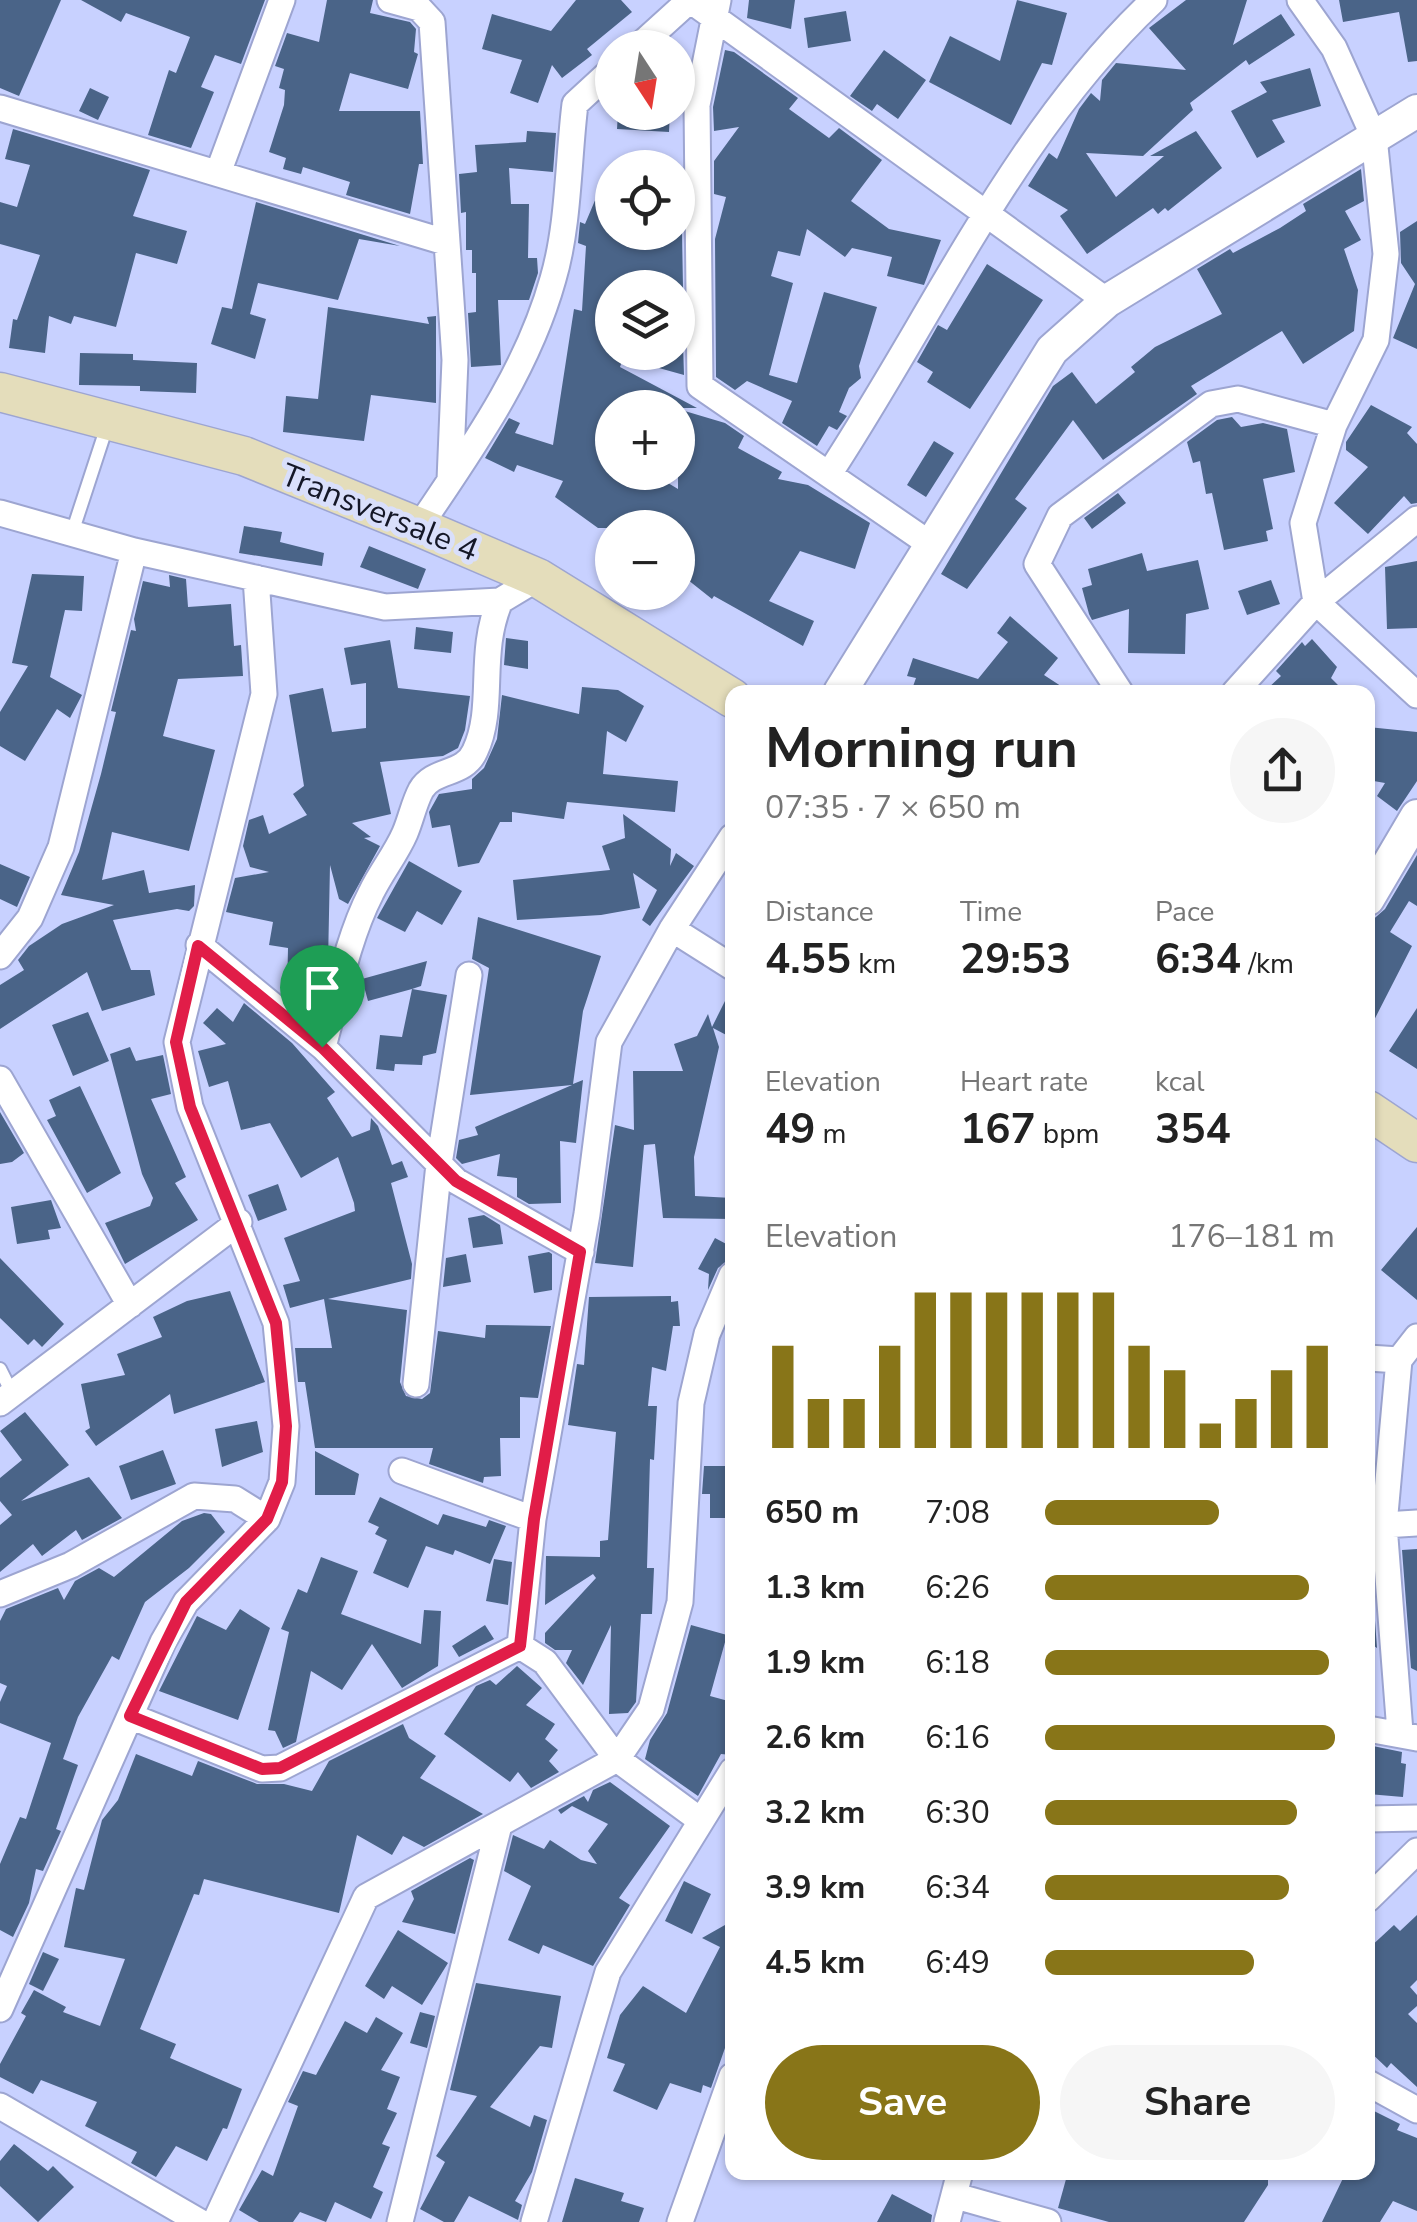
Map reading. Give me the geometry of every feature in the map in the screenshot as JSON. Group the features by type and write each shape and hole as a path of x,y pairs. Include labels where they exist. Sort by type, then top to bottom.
{"main road":[{"name":"Transversale 4","path":"0,392 244,456 420,527 538,578 725,694"},
{"path":"1375,1115 1417,1143"}],"street":[{"path":"218,173 282,0"},
{"path":"390,0 419,8 432,22 455,360 450,480"},
{"path":"657,30 690,0 716,10 986,216 1107,301"},
{"path":"829,474 890,382 986,216 1103,48 1154,0"},
{"path":"1300,0 1334,48 1374,137 1386,254 1376,340 1334,425 1303,524 1316,602 1417,695"},
{"path":"716,10 698,105 700,386 930,544"},
{"path":"420,527 499,407 532,341 555,276 575,104 595,86"},
{"path":"0,108 446,242"},
{"path":"844,685 1052,350 1107,301 1417,111"},
{"path":"1115,685 1037,564 1060,516 1211,404 1238,399 1334,425"},
{"path":"0,513 134,550 385,607 500,601 538,578"},
{"path":"1240,685 1316,602 1417,519"},
{"path":"0,956 30,918 61,847 134,550"},
{"path":"0,2009 130,1716 186,1602 267,1519 282,1482 284,1409 276,1323 190,1107 176,1042 264,694 256,578"},
{"path":"322,1047 370,894 404,836 420,791 428,781 462,769 474,754 482,729 488,628 500,601"},
{"path":"1375,887 1417,816"},
{"path":"520,1646 534,1519 580,1252 609,1042 672,929 725,849"},
{"path":"672,929 725,963"},
{"path":"198,946 322,1047 456,1181 580,1252"},
{"path":"416,1384 439,1164 468,975"},
{"path":"0,1080 130,1305"},
{"path":"6,1398 239,1222"},
{"path":"215,2222 366,1897 617,1759 651,1709 680,1602 691,1403 707,1334 725,1292"},
{"path":"1375,1731 1408,1735 1376,1526 1398,1360 1417,1337"},
{"path":"1375,1358 1398,1360"},
{"path":"402,1471 534,1519"},
{"path":"0,1594 71,1565 194,1496 235,1498 267,1519"},
{"path":"1376,1526 1417,1522"},
{"path":"130,1716 262,1769 280,1768 520,1646"},
{"path":"520,1646 545,1662 617,1759 700,1820"},
{"path":"534,2222 608,1972 725,1782"},
{"path":"1375,1820 1417,1818"},
{"path":"400,2222 500,1825"},
{"path":"1375,1892 1417,1851"},
{"path":"1375,2086 1412,2101"},
{"path":"680,2222 725,2096"},
{"path":"0,2106 200,2222"},
{"path":"948,2222 958,2184 1048,2222"}],"lane":[{"path":"72,533 108,421"},
{"path":"0,1370 6,1398"}],"building":[{"path":"0,0 61,0 19,96 0,88"},
{"path":"81,0 265,0 241,64 215,55 201,87 214,92 191,148 148,135 169,70 176,73 190,37 126,13 121,22"},
{"path":"327,0 373,0 370,13 410,22 416,29 414,52 418,54 408,89 350,73 339,111 420,111 423,164 419,164 410,214 346,195 350,182 303,167 301,174 283,169 286,158 269,152 284,105 285,90 279,88 284,69 275,66 287,33 319,42"},
{"path":"576,0 621,0 632,12 610,30 595,30 595,42 587,49 592,55 562,78 552,65 538,103 510,93 522,60 482,49 492,14 551,31"},
{"path":"749,0 795,0 791,29 747,18"},
{"path":"1017,0 1067,13 1052,65 1042,63 1011,125 929,82 950,36 1000,61"},
{"path":"1186,0 1247,0 1233,45 1281,14 1295,35 1249,65 1246,60 1190,103 1193,110 1143,156 1086,153 1116,197 1164,156 1150,156 1196,131 1222,168 1168,211 1165,208 1158,214 1153,208 1087,254 1060,216 1068,210 1028,186 1049,153 1057,159 1079,109 1091,93 1100,101 1102,80 1116,63 1186,70 1149,28"},
{"path":"1339,0 1417,0 1417,61 1408,62 1399,12 1343,22"},
{"path":"846,11 851,41 808,48 804,18"},
{"path":"725,50 734,52 798,98 789,109 829,138 839,128 882,160 851,201 889,229 941,240 924,285 887,276 892,257 852,248 845,257 807,229 800,256 778,251 771,276 793,283 769,375 797,383 824,292 877,307 859,366 861,378 849,388 839,412 847,416 837,430 829,426 817,446 782,423 792,401 747,381 735,390 716,377 715,239 726,197 714,194 714,161 739,127 714,131 713,107"},
{"path":"884,50 926,80 898,119 877,104 872,111 850,96"},
{"path":"1310,68 1321,106 1272,120 1285,142 1257,158 1231,111 1267,92 1260,82"},
{"path":"90,88 109,97 98,120 79,111"},
{"path":"13,129 150,170 133,216 187,231 177,264 136,253 116,327 74,316 71,324 49,316 45,353 9,348 13,319 17,320 40,255 0,244 0,202 17,207 30,165 5,159"},
{"path":"527,131 556,133 553,172 509,168 511,204 529,204 528,258 537,258 538,273 529,300 498,300 501,365 471,367 468,313 476,312 476,273 472,273 472,250 466,250 466,212 461,213 459,174 477,172 475,145 526,142"},
{"path":"1361,169 1364,201 1345,211 1361,240 1344,249 1358,290 1354,331 1303,364 1282,331 1191,386 1197,394 1103,460 1073,420 1015,499 1027,508 967,589 941,574 1053,386 1072,372 1096,404 1135,372 1131,367 1155,347 1222,314 1197,269 1230,249 1233,253 1280,228 1306,211 1303,204"},
{"path":"595,200 595,250 682,250 683,270 595,270 595,370 626,370 663,390 595,390 595,490 695,490 695,414 725,423 744,436 738,448 782,472 778,479 808,485 870,523 855,569 800,551 769,601 814,621 803,646 714,596 712,599 695,586 695,510 595,510 595,526 555,497 563,481 517,465 514,472 485,458 509,418 520,423 515,433 553,445 574,309 582,311 586,246 578,243 580,222 585,224"},
{"path":"256,202 400,246 359,239 338,300 258,283 250,314 266,319 255,359 211,344 222,307 232,309"},
{"path":"1417,221 1417,349 1393,338 1415,284 1401,263 1400,232"},
{"path":"987,264 1043,300 970,409 927,382 933,372 917,362 938,325 947,330"},
{"path":"328,307 429,324 427,317 436,316 436,403 371,395 364,441 283,432 286,396 318,399"},
{"path":"80,353 133,354 133,360 197,363 196,393 140,391 140,386 79,385"},
{"path":"1371,405 1412,427 1407,433 1417,444 1417,503 1411,504 1404,496 1368,534 1334,503 1368,467 1346,450 1346,442"},
{"path":"1232,417 1241,427 1263,423 1287,429 1295,472 1263,479 1273,529 1266,531 1268,541 1224,550 1212,493 1206,494 1200,461 1193,463 1187,442 1217,420"},
{"path":"934,441 954,453 926,497 907,485"},
{"path":"1118,493 1126,503 1092,529 1084,518"},
{"path":"244,526 282,532 280,542 324,553 322,566 239,553"},
{"path":"369,546 426,569 418,589 360,567"},
{"path":"1142,553 1147,571 1198,560 1209,609 1186,614 1185,654 1128,653 1129,609 1092,620 1089,614 1082,588 1092,585 1088,569"},
{"path":"1417,561 1417,628 1387,629 1385,567"},
{"path":"32,574 84,576 82,611 65,610 50,677 82,695 70,718 57,709 25,761 0,746 0,712 28,666 12,663"},
{"path":"169,575 186,579 188,607 231,604 234,646 241,645 243,676 178,679 163,736 215,750 189,851 112,832 102,880 144,870 149,893 195,885 194,906 189,911 177,909 113,920 131,970 150,970 155,995 102,1011 87,972 0,1029 0,985 24,970 18,960 29,946 62,924 114,905 61,895 79,852 101,774 116,712 111,711 131,630 136,631 134,619 143,581 170,587"},
{"path":"1271,580 1280,604 1247,615 1238,591"},
{"path":"1010,616 1058,658 1044,675 1059,685 914,685 916,678 907,676 913,658 978,679 1008,642 997,633"},
{"path":"416,627 453,632 451,653 414,649"},
{"path":"506,638 528,641 528,669 504,665"},
{"path":"1312,639 1337,667 1331,678 1338,685 1271,685 1281,676 1276,671 1302,642 1305,646"},
{"path":"390,640 398,688 470,696 465,730 458,748 443,756 380,762 391,814 352,823 371,837 364,838 380,846 348,904 339,899 330,865 328,963 318,1002 294,1002 287,997 288,948 269,945 273,922 226,912 235,878 269,872 250,867 243,846 249,820 263,815 269,834 307,815 293,794 304,786 289,695 323,688 332,732 366,728 366,683 351,685 344,648"},
{"path":"582,687 618,690 644,706 626,742 607,731 603,774 678,781 675,812 567,802 564,819 512,812 512,822 500,822 479,863 458,867 450,825 432,828 429,812 439,794 472,789 472,779 484,768 497,739 502,695 579,714"},
{"path":"1375,728 1417,732 1417,781 1397,811 1377,796 1385,783 1375,781"},
{"path":"623,814 671,849 670,866 676,853 694,866 650,926 642,920 657,890 633,873 640,908 601,915 517,920 513,880 610,870 602,846 625,838"},
{"path":"1417,855 1417,906 1409,901 1390,932 1412,946 1375,1018 1375,918 1385,909"},
{"path":"409,861 462,891 442,925 417,911 405,932 377,918"},
{"path":"0,864 30,877 17,907 0,899"},
{"path":"478,917 601,956 583,1011 573,1084 583,1080 576,1143 560,1141 561,1203 529,1204 517,1197 517,1178 497,1176 500,1154 462,1164 456,1158 459,1140 478,1135 475,1127 572,1085 470,1095 489,968 472,959"},
{"path":"427,961 421,986 368,1001 362,979"},
{"path":"412,989 447,995 436,1053 423,1056 422,1065 395,1064 394,1071 376,1069 380,1035 402,1037"},
{"path":"725,1001 725,1034 713,1028 719,1047 694,1157 695,1196 725,1198 725,1219 663,1218 655,1144 644,1145 633,1267 595,1263 615,1125 634,1130 633,1071 683,1071 674,1044 697,1036 708,1014 712,1027"},
{"path":"244,1003 292,1043 335,1092 327,1098 352,1137 370,1130 371,1118 378,1126 392,1165 402,1161 408,1177 391,1183 412,1264 411,1279 328,1299 407,1310 400,1382 406,1396 422,1399 430,1393 438,1331 485,1338 486,1325 551,1326 538,1398 520,1397 520,1438 500,1438 501,1476 484,1477 483,1483 429,1464 433,1448 315,1448 305,1382 298,1382 295,1348 332,1348 324,1299 290,1308 283,1285 300,1281 284,1238 355,1211 354,1203 338,1157 301,1178 270,1123 241,1130 228,1081 209,1087 198,1051 226,1044 203,1023 217,1008 233,1022"},
{"path":"1417,1008 1417,1069 1389,1051"},
{"path":"88,1012 109,1061 73,1076 52,1025"},
{"path":"130,1047 136,1061 163,1055 171,1094 151,1099 186,1177 175,1183 198,1220 125,1264 105,1223 150,1206 153,1198 142,1174 110,1054"},
{"path":"80,1086 121,1173 87,1193 47,1120 56,1116 49,1100"},
{"path":"0,1112 24,1153 12,1162 0,1164"},
{"path":"278,1184 287,1210 258,1221 248,1195"},
{"path":"51,1200 61,1228 48,1230 50,1239 17,1244 11,1207"},
{"path":"484,1215 500,1225 503,1244 473,1248 468,1218"},
{"path":"1417,1227 1417,1300 1381,1270"},
{"path":"715,1238 725,1243 725,1262 718,1268 708,1290 709,1274 698,1269"},
{"path":"549,1252 552,1290 534,1293 528,1256"},
{"path":"466,1254 471,1282 443,1287 446,1258"},
{"path":"0,1258 64,1324 42,1347 34,1339 28,1345 0,1318"},
{"path":"230,1291 265,1382 174,1414 170,1394 96,1446 85,1431 90,1428 81,1384 125,1375 117,1354 162,1337 153,1317 187,1301"},
{"path":"671,1296 671,1302 678,1301 680,1326 673,1326 666,1371 652,1367 648,1406 657,1406 654,1460 650,1459 647,1568 654,1568 652,1614 641,1614 636,1702 628,1713 609,1714 611,1625 583,1685 566,1663 572,1650 555,1650 545,1643 545,1633 596,1578 593,1574 545,1605 546,1556 600,1557 600,1541 608,1540 616,1432 568,1425 577,1364 584,1365 589,1297"},
{"path":"25,1412 69,1465 21,1501 89,1477 122,1518 82,1540 76,1530 42,1556 33,1544 0,1572 0,1525 12,1515 0,1501 0,1478 22,1460 0,1431"},
{"path":"257,1421 263,1452 222,1467 215,1429"},
{"path":"163,1450 176,1484 131,1500 119,1466"},
{"path":"315,1451 359,1474 355,1495 315,1495"},
{"path":"704,1466 725,1466 725,1518 710,1518 710,1494 702,1494"},
{"path":"380,1497 438,1525 443,1514 486,1527 489,1520 506,1526 490,1564 455,1550 453,1555 426,1546 408,1588 373,1573 387,1540 375,1534 379,1527 368,1522"},
{"path":"211,1514 225,1532 189,1568 145,1602 119,1660 112,1656 78,1717 63,1759 78,1765 56,1829 61,1831 43,1871 36,1869 29,1903 13,1937 0,1930 0,1864 20,1817 26,1819 51,1743 0,1723 0,1702 7,1686 0,1683 0,1621 6,1609 58,1588 64,1600 75,1581 99,1568 114,1577 182,1521"},
{"path":"1417,1549 1417,1671 1411,1668 1402,1550"},
{"path":"321,1557 358,1571 341,1614 421,1644 424,1610 441,1611 438,1666 402,1688 372,1644 342,1690 311,1671 296,1742 283,1748 275,1731 268,1730 289,1632 281,1629 298,1589 307,1593"},
{"path":"494,1559 512,1562 508,1605 486,1601"},
{"path":"240,1609 270,1628 238,1720 159,1691 197,1616 226,1630"},
{"path":"485,1625 494,1639 459,1657 452,1646"},
{"path":"691,1625 725,1634 710,1696 725,1700 725,1754 721,1754 698,1796 645,1759 650,1740 667,1713"},
{"path":"517,1666 542,1688 526,1705 555,1724 545,1739 558,1750 549,1761 559,1772 531,1788 518,1772 510,1782 444,1734 476,1686 490,1680 496,1685"},
{"path":"403,1724 409,1738 436,1756 420,1778 483,1814 424,1847 403,1836 392,1855 357,1835 339,1913 204,1879 199,1895 194,1894 140,2029 176,2044 170,2058 242,2089 227,2129 223,2128 207,2161 176,2146 156,2177 131,2163 137,2152 85,2126 97,2102 41,2080 33,2094 0,2077 0,2064 26,2016 21,2013 34,1990 66,2007 63,2012 100,2026 125,1959 64,1947 76,1888 84,1890 102,1820 118,1800 136,1754 192,1776 198,1761 257,1784 284,1784 312,1791 329,1761"},
{"path":"1375,1746 1402,1752 1401,1763 1406,1764 1403,1797 1375,1795"},
{"path":"610,1782 670,1826 619,1898 630,1905 593,1966 543,1945 539,1954 508,1940 531,1886 504,1871 513,1835 544,1849 550,1840 581,1860 597,1864 588,1851 608,1824 572,1806 561,1814 558,1810 584,1796 588,1802 593,1790"},
{"path":"470,1858 474,1860 455,1934 402,1922 414,1899 411,1891"},
{"path":"684,1881 711,1894 692,1934 665,1921"},
{"path":"1417,1915 1417,1980 1410,1987 1417,1995 1417,2006 1408,2014 1417,2023 1417,2087 1391,2063 1387,2068 1375,2057 1375,1943 1394,1925 1400,1931"},
{"path":"725,1925 725,2048 711,2088 703,2085 701,2093 670,2083 657,2110 613,2091 625,2064 607,2058 620,2015 643,1986 686,2013 720,1947 702,1938"},
{"path":"398,1930 448,1963 422,2005 392,1986 384,1999 365,1986"},
{"path":"43,1952 59,1959 43,1991 29,1984"},
{"path":"476,1983 561,1996 552,2048 540,2046 490,2107 530,2127 534,2115 547,2120 532,2172 515,2201 522,2205 518,2220 469,2196 454,2222 444,2222 420,2209 445,2162 436,2156 477,2096 450,2090"},
{"path":"420,2012 435,2016 427,2048 410,2043"},
{"path":"376,2017 403,2033 381,2070 400,2077 387,2109 397,2113 382,2144 390,2147 373,2187 383,2192 371,2219 335,2202 326,2222 300,2212 293,2222 259,2222 239,2210 262,2170 273,2176 298,2106 288,2102 303,2071 316,2075 345,2021 367,2033"},
{"path":"1375,2112 1400,2124 1397,2130 1417,2138 1417,2211 1393,2201 1380,2222 1322,2222 1342,2180 1375,2180"},
{"path":"14,2144 48,2171 53,2166 74,2187 38,2222 0,2186 0,2161"},
{"path":"575,2178 624,2193 621,2201 644,2208 639,2222 562,2222"},
{"path":"1066,2180 1268,2180 1244,2222 1109,2222 1058,2208"},
{"path":"892,2194 932,2215 931,2222 877,2222"}],"route":[{"path":"198,946 322,1047 456,1181 580,1252 534,1519 520,1646 280,1768 262,1769 130,1716 163,1642 186,1602 267,1519 282,1482 286,1426 276,1323 190,1107 176,1042 198,946"}]}
